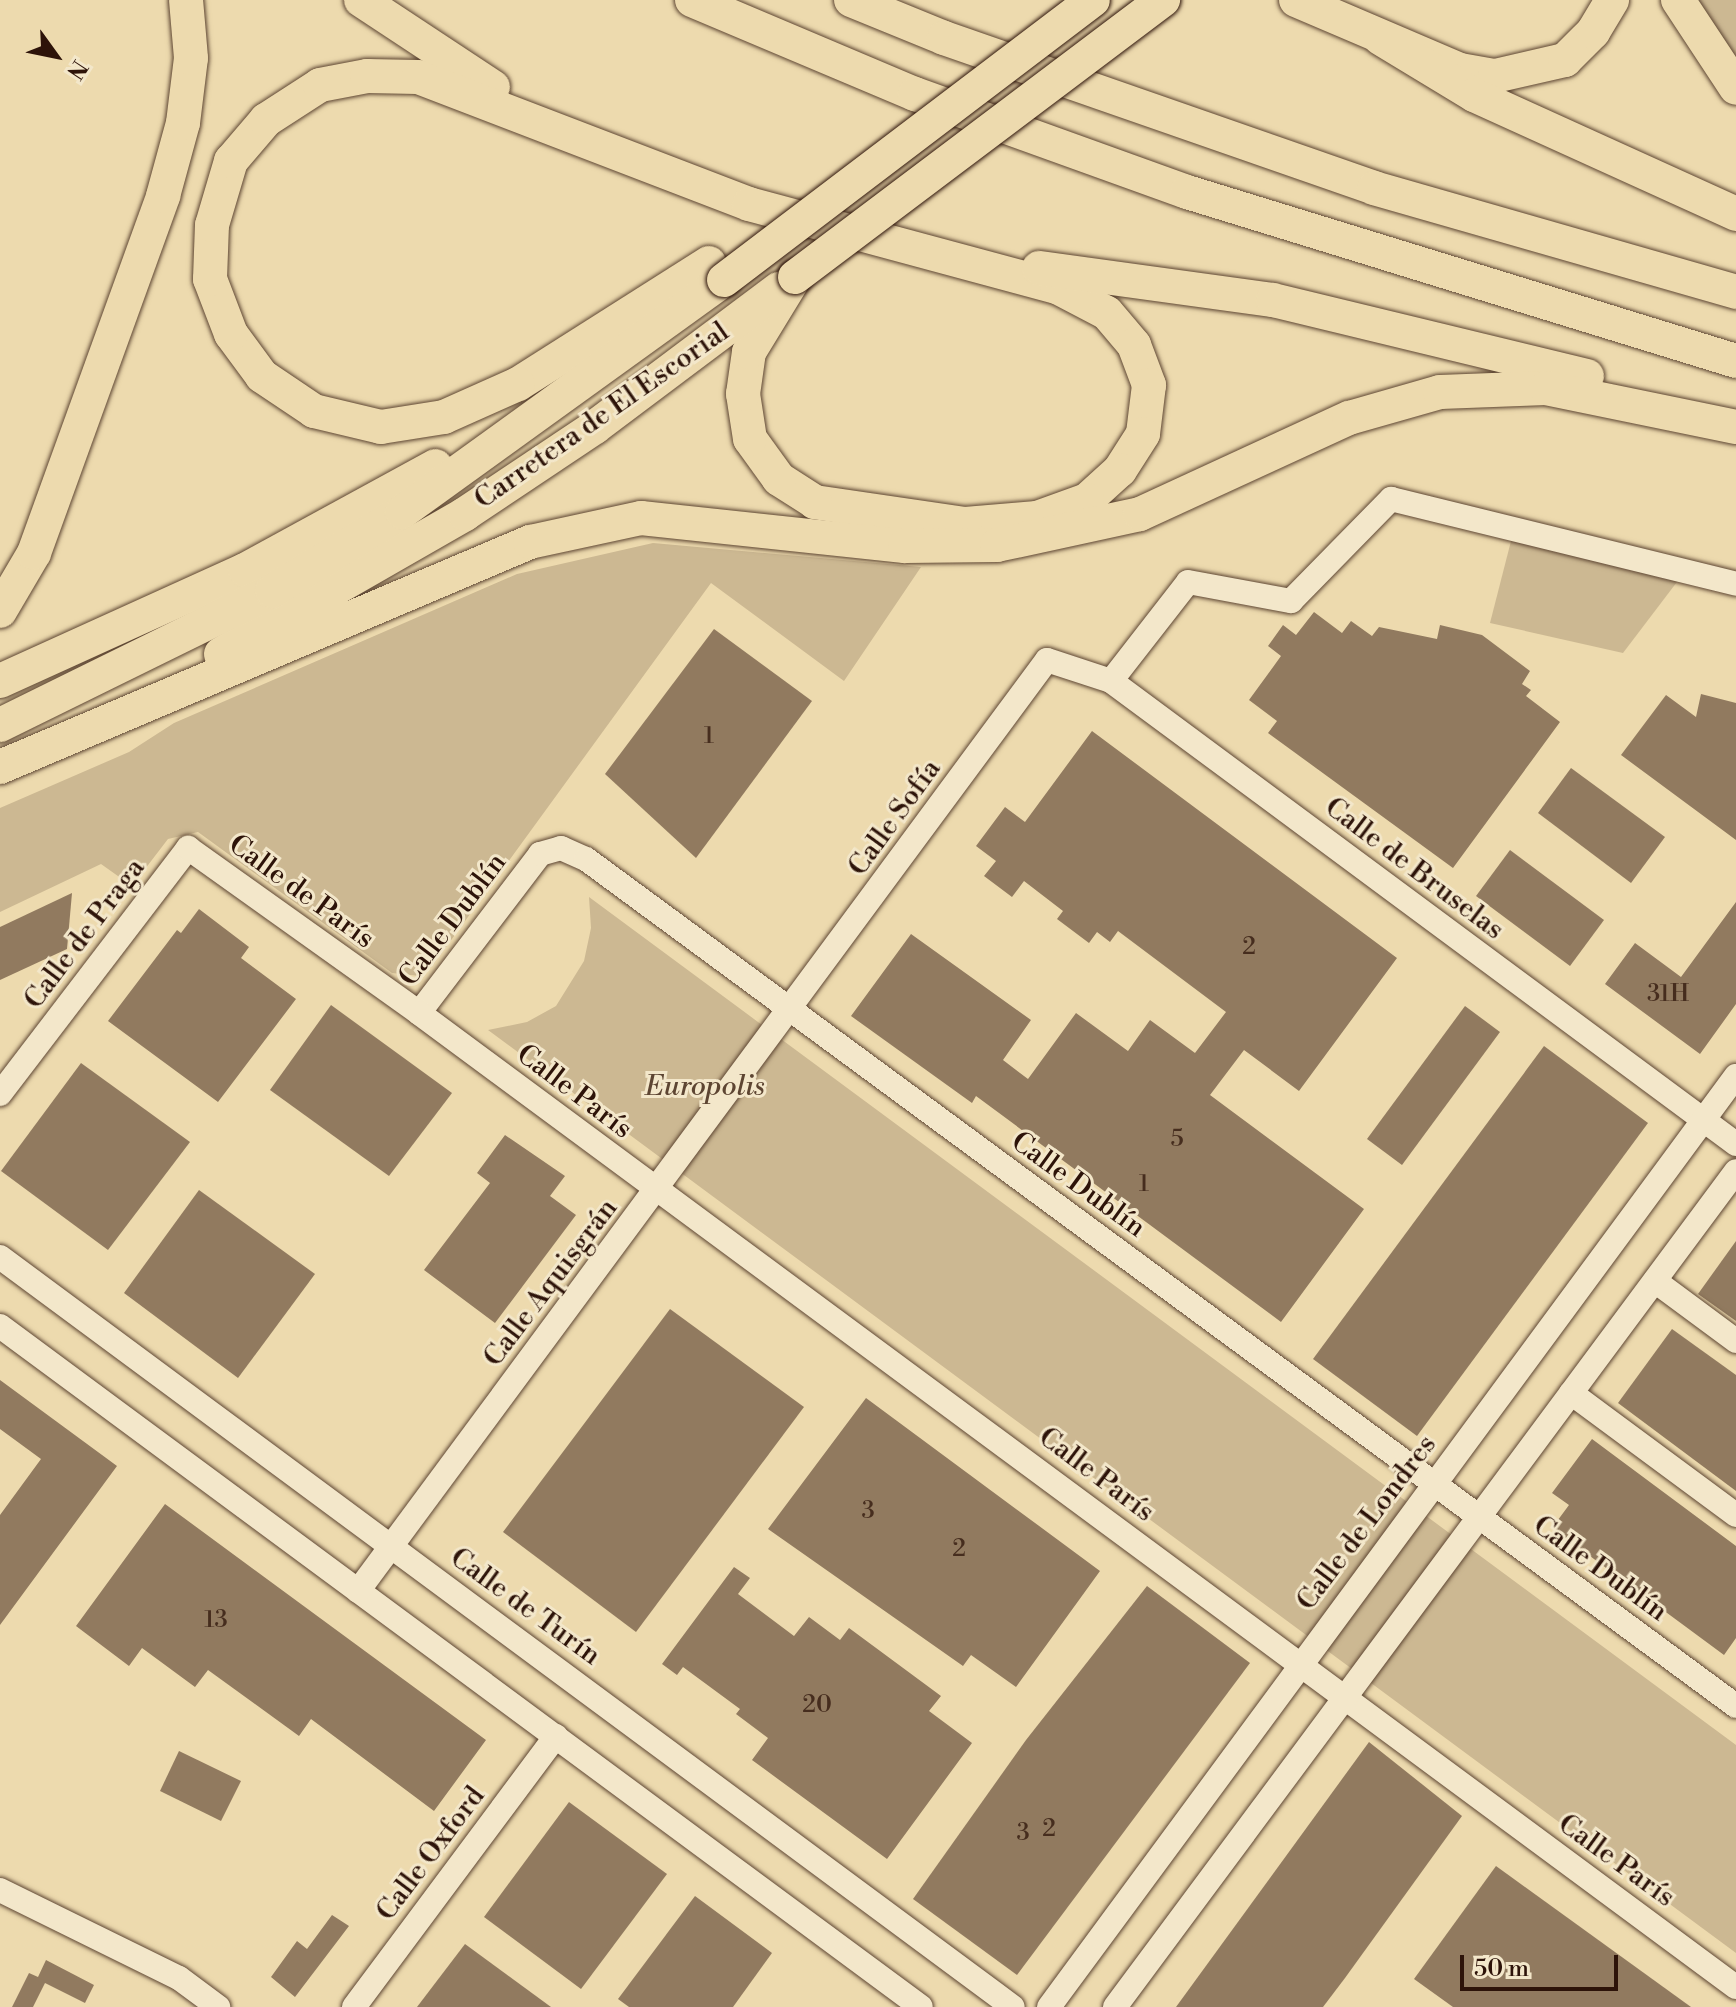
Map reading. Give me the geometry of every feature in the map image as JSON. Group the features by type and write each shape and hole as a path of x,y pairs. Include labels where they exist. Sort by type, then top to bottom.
{"highway":[{"path":"0,611 34,553 163,196 183,123 191,58 186,0"},
{"path":"361,0 461,69 608,152"},
{"path":"692,0 915,94 1187,192 1736,361"},
{"path":"851,0 944,38 1298,158 1374,188 1549,242 1736,292"},
{"path":"795,277 749,352 743,394 750,439 779,479 815,502 965,524 1037,518 1087,500 1120,470 1143,434 1149,385 1134,345 1107,313 1057,287 936,254 749,204 418,77 367,76 320,85 266,120 231,161 212,225 210,279 231,334 262,376 314,411 381,427 444,417 518,384 716,272 929,124 1093,0"},
{"name":"Carretera de El Escorial","path":"0,767 291,618 465,514 595,427 1163,0"},
{"path":"1296,0 1460,70 1495,76 1531,72 1565,60 1593,32 1612,0"},
{"path":"1678,0 1736,88"},
{"path":"1380,38 1474,95 1736,214"},
{"path":"1298,158 1736,269"},
{"path":"936,254 1273,300 1736,413"},
{"name":"Carretera de El Escorial","path":"0,725 272,591 402,512 562,397 716,272"},
{"path":"0,767 530,542 641,518 905,546 997,545 1140,514 1349,418 1440,392 1546,388 1736,427"},
{"path":"0,681 245,570 562,397"}],"street":[{"path":"1111,681 1188,582 1291,601 1391,499 1736,584"},
{"name":"Calle de Bruselas","path":"1047,660 1111,681 1736,1144"},
{"name":"Calle Sofía","path":"791,1011 1047,660"},
{"name":"Calle de París","path":"188,848 419,1013"},
{"name":"Calle de Praga","path":"0,1094 188,848"},
{"name":"Calle Dublín","path":"419,1013 540,854 561,848 586,859 1736,1706"},
{"name":"Calle Aquisgrán","path":"358,1591 791,1011"},
{"name":"Calle París","path":"419,1013 1736,1987"},
{"name":"Calle de Londres","path":"1049,2007 1736,1076"},
{"path":"1115,2007 1736,1171"},
{"name":"Calle de Turín","path":"0,1257 1013,2007"},
{"path":"1655,1281 1736,1341"},
{"path":"0,1326 921,2007"},
{"path":"1571,1393 1736,1515"},
{"name":"Calle Oxford","path":"354,2007 556,1736"},
{"path":"0,1890 179,1978 218,2007"}],"green space":[{"path":"1678,0 1736,0 1736,88"},
{"path":"1511,541 1680,578 1623,653 1490,623"},
{"path":"653,543 921,567 844,681 711,583 433,965 420,976 392,973 198,832 168,839 132,886 101,864 0,912 0,808 129,752 174,723 517,574"},
{"name":"Europolis","path":"589,897 1736,1745 1736,1953 488,1030 527,1022 556,1006 584,961 591,928"}],"building":[{"path":"1314,612 1342,633 1351,621 1372,636 1379,627 1437,639 1440,625 1482,635 1530,671 1522,684 1531,690 1526,696 1560,722 1453,868 1268,733 1277,721 1249,700 1281,656 1268,646 1283,625 1296,635"},
{"path":"714,629 812,701 696,858 605,774"},
{"path":"1701,694 1736,703 1736,840 1621,755 1666,695 1696,717"},
{"path":"1092,731 1397,958 1299,1091 1244,1050 1210,1095 1364,1209 1281,1322 976,1096 972,1103 851,1016 911,934 1031,1020 1003,1060 1028,1079 1076,1013 1128,1051 1150,1020 1195,1053 1226,1012 1118,931 1110,942 1097,932 1089,943 1057,919 1063,911 1024,881 1012,897 984,876 996,861 976,846 1005,807 1025,822"},
{"path":"1571,768 1665,837 1631,883 1538,813"},
{"path":"1510,850 1604,920 1570,966 1476,896"},
{"path":"72,893 67,949 0,980 0,927"},
{"path":"1736,902 1736,1004 1700,1054 1605,984 1635,943 1681,977"},
{"path":"199,909 249,947 241,958 296,999 218,1102 108,1021 177,930 181,933"},
{"path":"331,1005 452,1093 389,1176 270,1090"},
{"path":"1465,1006 1500,1032 1402,1165 1367,1139"},
{"path":"1544,1046 1648,1123 1417,1436 1313,1359"},
{"path":"81,1063 190,1142 108,1250 1,1171"},
{"path":"505,1135 565,1176 550,1196 576,1215 495,1323 424,1270 490,1183 477,1173"},
{"path":"199,1190 315,1274 238,1378 124,1293"},
{"path":"1736,1241 1736,1321 1698,1294"},
{"path":"670,1309 804,1407 636,1632 503,1532"},
{"path":"1672,1329 1736,1375 1736,1491 1618,1403"},
{"path":"0,1380 117,1466 0,1625 0,1515 41,1459 0,1429"},
{"path":"866,1398 1100,1571 1016,1687 971,1655 963,1666 768,1529"},
{"path":"1592,1439 1736,1546 1736,1638 1724,1655 1552,1528 1569,1505 1552,1493"},
{"path":"165,1504 486,1740 434,1811 311,1719 299,1736 208,1670 195,1687 142,1648 129,1666 76,1626"},
{"path":"734,1567 750,1578 738,1594 794,1636 809,1617 840,1640 849,1628 941,1696 929,1711 972,1743 887,1859 752,1760 768,1738 736,1714 740,1709 683,1667 677,1675 662,1664"},
{"path":"1147,1586 1250,1663 1017,1975 913,1899 1026,1740"},
{"path":"1369,1742 1462,1816 1345,1978 1323,2007 1176,2007"},
{"path":"179,1751 241,1781 221,1821 160,1791"},
{"path":"569,1802 667,1874 581,1989 484,1917"},
{"path":"1496,1866 1691,2007 1453,2007 1414,1979"},
{"path":"695,1896 772,1953 733,2007 629,2007 618,1999"},
{"path":"332,1915 349,1926 295,1997 271,1977 297,1941 307,1949"},
{"path":"465,1944 551,2007 417,2007"},
{"path":"46,1960 94,1985 85,2003 45,1983 33,2007 12,2007 29,1973 38,1977"}]}
